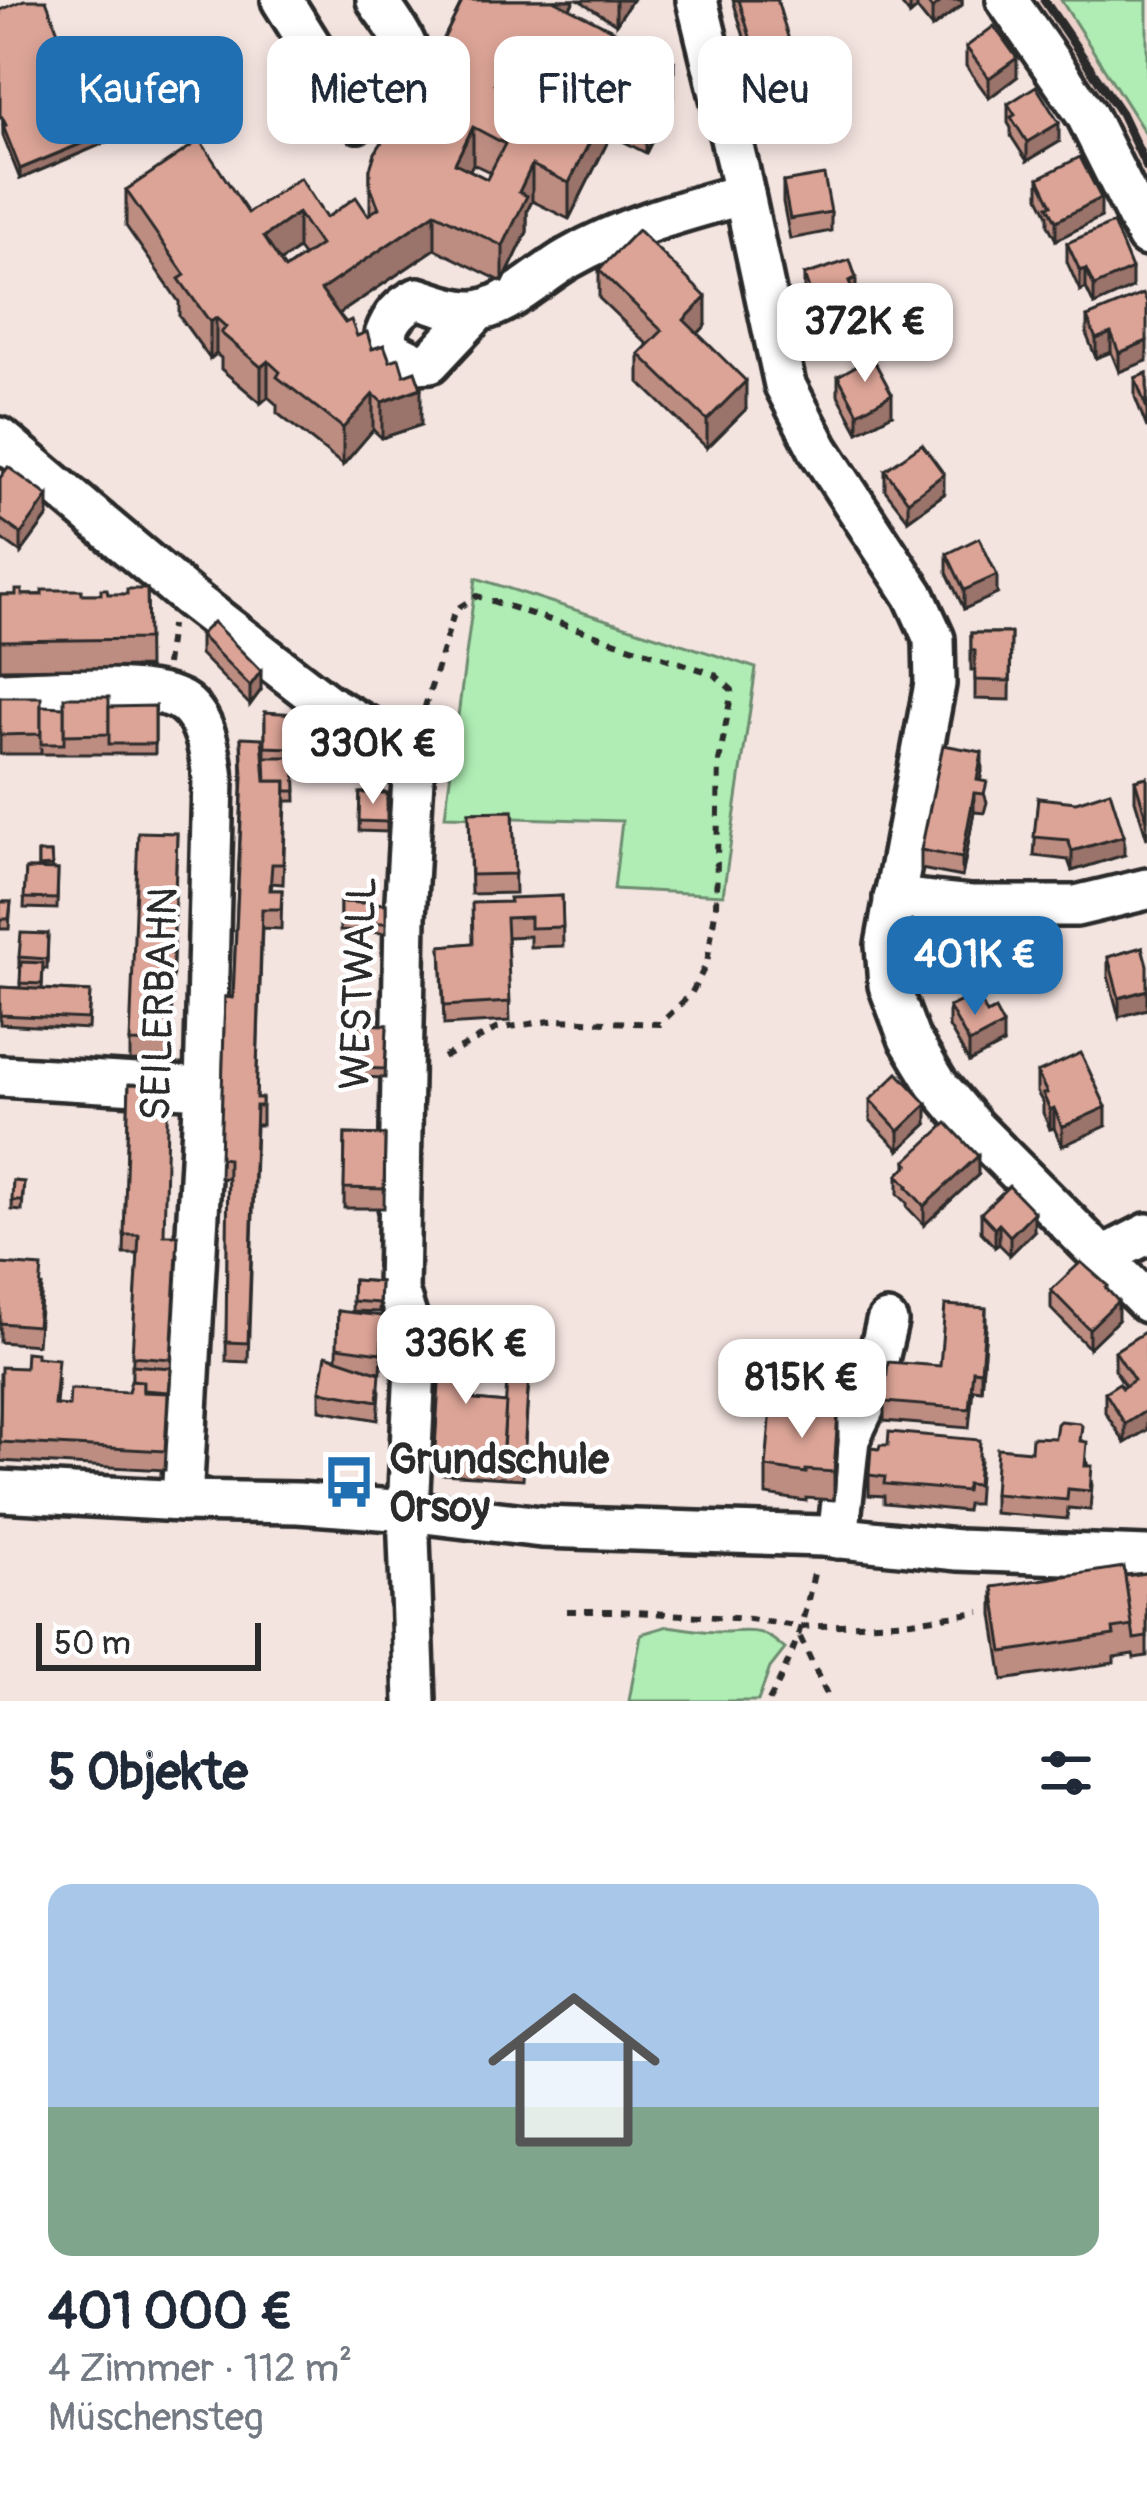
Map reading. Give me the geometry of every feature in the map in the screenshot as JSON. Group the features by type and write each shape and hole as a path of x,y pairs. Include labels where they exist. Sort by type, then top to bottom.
{"street":[{"path":"282,0 358,121 406,84 410,64 406,46 377,0"},
{"path":"698,0 785,385 818,450 914,595 934,639 935,684 886,945 890,986 909,1037 937,1084 974,1128 1147,1302"},
{"path":"1007,0 1086,114 1147,236"},
{"path":"478,311 643,222 744,194"},
{"name":"WESTWALL","path":"0,438 187,596 328,705 386,737 404,755 412,778 398,1291 416,1347 408,1510 416,1701"},
{"path":"0,692 161,693"},
{"name":"SEILERBAHN","path":"161,693 184,703 198,719 209,747 213,779 205,1088 182,1502"},
{"path":"894,898 971,906 1076,906 1147,890"},
{"path":"0,1076 205,1088"},
{"path":"1102,1257 1147,1234"},
{"path":"830,1537 849,1439 869,1397 887,1322"},
{"path":"0,1491 182,1502 298,1503 408,1510 541,1527 830,1537 958,1550 1147,1557"}],"path":[{"path":"161,693 172,616 187,596"},
{"path":"401,720 418,729 455,610 477,596 714,674 732,690 719,763 716,905 707,963 691,994 660,1024 556,1020 496,1029 430,1065"},
{"path":"769,1701 790,1663 830,1537"},
{"path":"567,1611 751,1619 801,1632 980,1612"},
{"path":"801,1632 830,1701"}],"shaded area":[{"path":"1022,0 1060,0 1134,112 1147,136 1147,198"}],"green space":[{"path":"1061,0 1147,0 1147,136"},
{"path":"476,578 756,668 723,895 614,889 622,821 445,816"},
{"path":"668,1626 754,1632 785,1649 770,1668 758,1701 629,1701 641,1634"}],"building":[{"path":"24,0 46,0 60,36 36,36 36,144 80,144 20,169 0,118 0,10"},
{"path":"463,0 555,1 624,36 494,36 494,138 473,127 470,133 470,36 445,36"},
{"path":"739,0 777,0 788,36 750,36"},
{"path":"994,26 1017,58 989,78 966,47"},
{"path":"1036,86 1059,123 1027,142 1008,104"},
{"path":"194,144 203,144 248,213 300,178 326,218 356,197 368,215 379,208 370,186 381,144 464,144 455,163 487,179 505,144 588,144 569,183 532,165 519,192 527,196 503,246 435,213 321,290 345,323 351,320 357,336 367,332 372,349 384,345 390,361 399,358 404,375 415,371 421,388 382,402 373,394 343,428 277,377 280,372 268,361 261,367 221,333 226,327 216,318 210,322 179,279 185,275 126,190","holes":["298,213 320,245 285,269 264,237"]},
{"path":"1080,157 1101,198 1056,221 1039,178"},
{"path":"824,175 831,212 790,219 783,182"},
{"path":"1113,223 1132,269 1094,286 1086,269 1080,271 1067,243"},
{"path":"638,230 706,297 684,320 746,381 707,420 639,354 662,331 599,270"},
{"path":"850,260 856,278 849,281 859,310 821,323 804,275"},
{"path":"1143,294 1147,341 1119,353 1111,333 1096,339 1087,317"},
{"path":"872,357 892,394 858,413 838,376"},
{"path":"1147,373 1147,409 1135,378"},
{"path":"922,444 944,474 908,501 885,470"},
{"path":"8,467 48,496 21,534 0,519 0,478"},
{"path":"979,538 997,575 964,590 947,554"},
{"path":"101,589 127,594 127,589 147,589 148,639 0,641 0,595 16,595 16,590 22,590 22,595 42,595 42,590 101,594"},
{"path":"213,622 261,671 250,686 200,635"},
{"path":"971,633 1011,633 1010,681 975,680"},
{"path":"0,697 41,697 41,734 0,735"},
{"path":"64,697 109,697 109,734 64,735"},
{"path":"41,706 64,707 64,744 41,744"},
{"path":"155,706 155,744 109,744 109,707"},
{"path":"265,712 295,714 295,719 375,724 373,751 265,747"},
{"path":"241,737 262,738 265,781 286,781 283,864 272,864 270,890 282,890 281,909 262,909 256,1098 262,1098 262,1106 256,1106 248,1343 226,1342 228,1159 220,1158 225,997 233,998"},
{"path":"943,745 982,752 977,780 987,782 984,794 974,793 962,858 921,850"},
{"path":"265,757 295,757 296,791 286,791 286,781 266,781"},
{"path":"1147,777 1147,820 1135,780"},
{"path":"1110,791 1124,836 1072,851 1068,840 1034,837 1038,798 1076,802"},
{"path":"360,793 387,793 387,822 359,821"},
{"path":"513,811 515,874 471,875 469,812"},
{"path":"138,832 177,833 170,1043 130,1042"},
{"path":"38,853 51,853 52,866 38,867"},
{"path":"26,869 58,870 57,899 24,898"},
{"path":"562,896 563,927 530,928 530,917 506,918 510,1002 444,1006 441,946 473,943 472,903"},
{"path":"0,902 11,902 9,919 0,919"},
{"path":"340,902 386,904 386,923 340,922"},
{"path":"21,933 48,934 47,959 19,957"},
{"path":"1142,947 1147,990 1119,998 1108,957"},
{"path":"21,962 43,963 42,984 20,983"},
{"path":"0,987 90,992 88,1019 0,1015"},
{"path":"977,994 987,1014 995,1010 1003,1025 969,1043 949,1007"},
{"path":"359,1024 387,1025 385,1069 358,1068"},
{"path":"1081,1053 1106,1107 1062,1127 1054,1108 1050,1110 1037,1073"},
{"path":"898,1073 927,1104 899,1131 870,1100"},
{"path":"129,1084 168,1086 164,1235 178,1235 171,1359 132,1356 139,1235 124,1235"},
{"path":"947,1123 978,1156 924,1206 898,1175 909,1164 906,1161"},
{"path":"345,1134 385,1135 384,1189 344,1188"},
{"path":"13,1181 24,1182 22,1201 12,1201"},
{"path":"1009,1186 1034,1212 1010,1236 981,1213"},
{"path":"1081,1262 1118,1301 1089,1329 1051,1290"},
{"path":"0,1264 42,1267 37,1326 0,1323"},
{"path":"353,1280 380,1282 379,1303 352,1301"},
{"path":"945,1305 986,1308 981,1371 973,1370 969,1409 884,1402 888,1362 940,1366"},
{"path":"338,1311 383,1316 381,1353 337,1347"},
{"path":"510,1324 532,1325 523,1470 502,1469"},
{"path":"1146,1331 1147,1410 1125,1424 1105,1392 1134,1380 1115,1351"},
{"path":"442,1338 476,1340 474,1400 506,1403 502,1459 442,1455 435,1448"},
{"path":"26,1352 58,1359 54,1405 69,1406 70,1389 128,1392 131,1380 143,1381 143,1392 168,1393 165,1451 0,1442 1,1367 25,1368"},
{"path":"326,1355 380,1373 378,1401 320,1391"},
{"path":"132,1365 171,1368 169,1392 143,1390 143,1381 132,1380"},
{"path":"771,1408 838,1413 834,1472 766,1467"},
{"path":"1060,1421 1082,1426 1080,1441 1087,1442 1085,1466 1092,1466 1090,1491 1068,1489 1067,1500 994,1494 997,1448 1031,1451 1032,1437 1055,1438"},
{"path":"889,1432 980,1440 977,1485 967,1484 966,1491 884,1484 885,1477 869,1475 871,1448 888,1445"},
{"path":"1124,1567 1133,1626 1113,1629 1114,1635 1003,1652 993,1587"},
{"path":"1147,1573 1147,1637 1134,1639 1125,1576"}],"railway":[{"path":"1044,0 1121,113 1147,168"}],"place":[{"name":"Grundschule Orsoy","path":"349,1482"}]}
